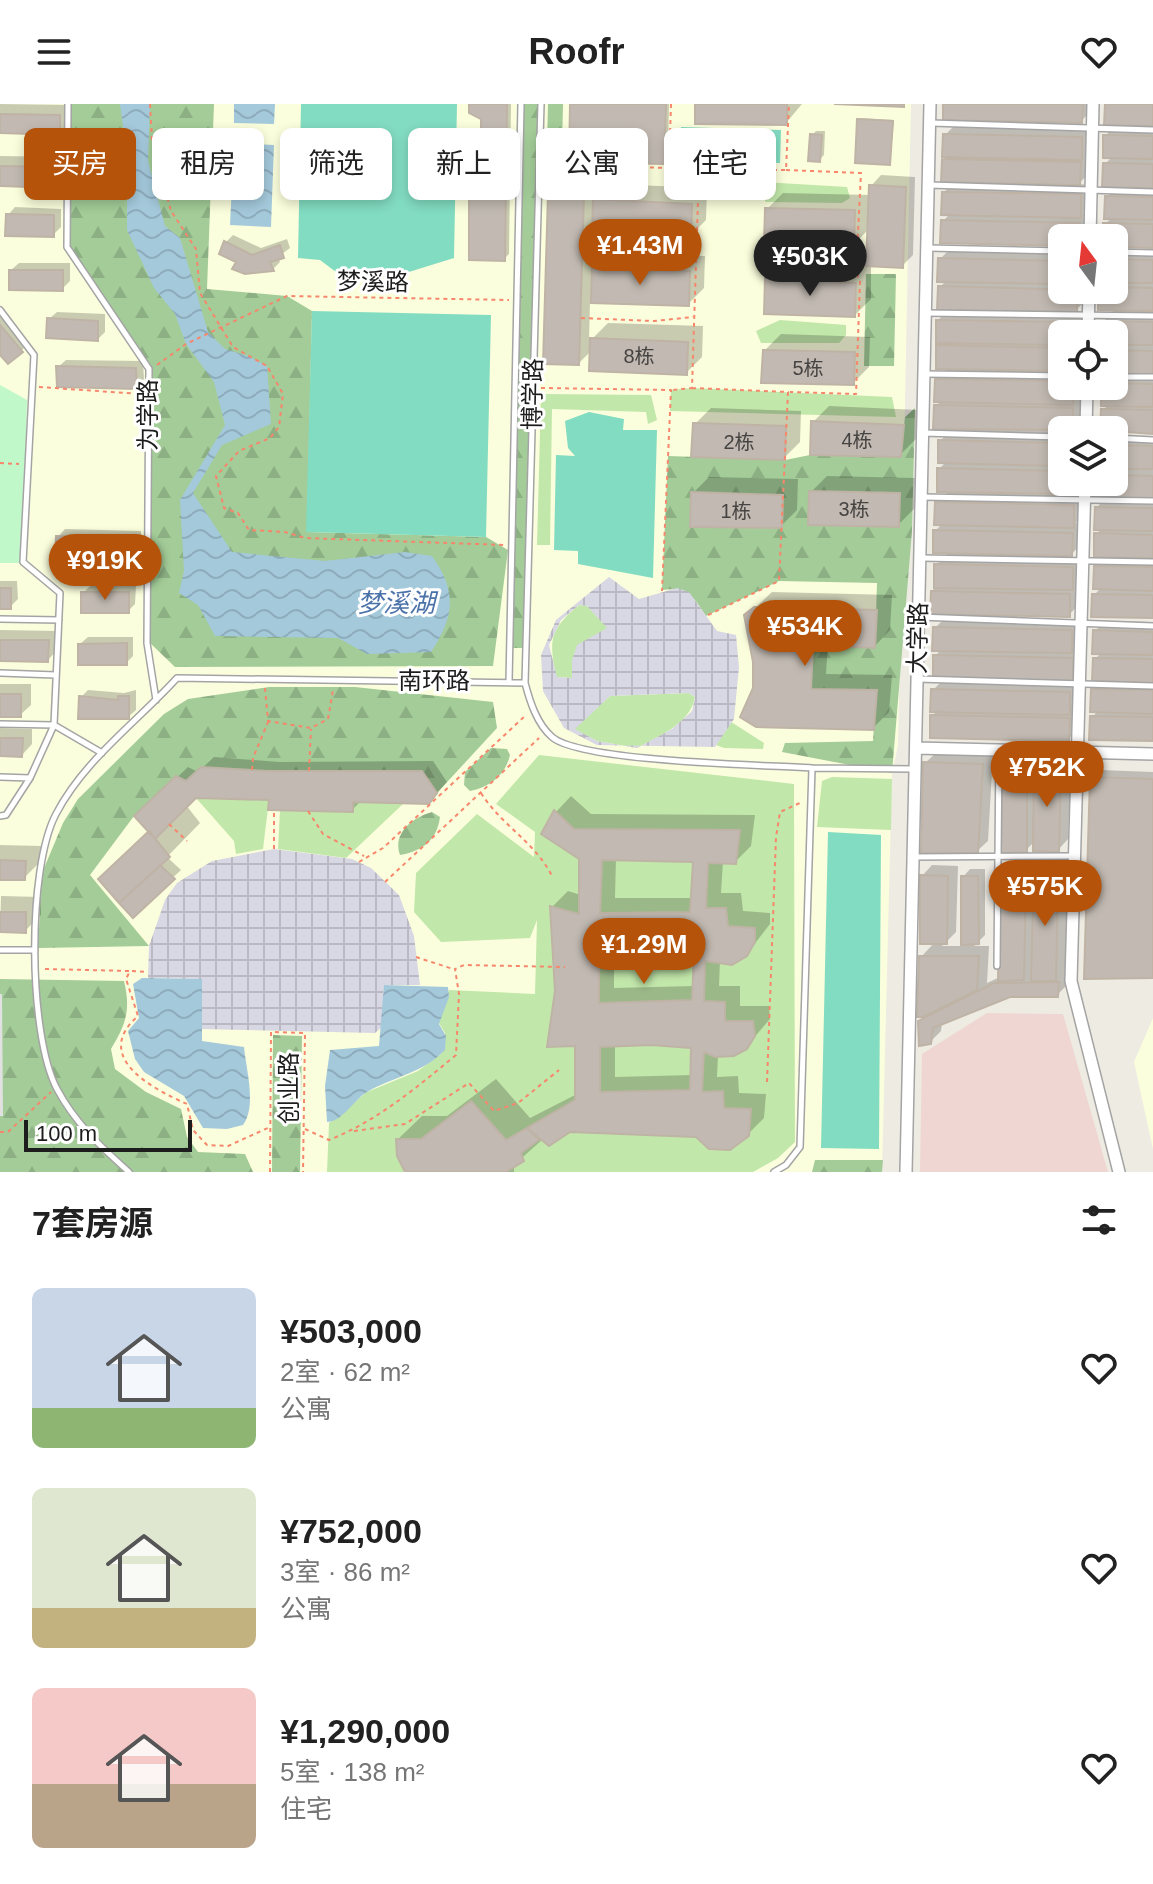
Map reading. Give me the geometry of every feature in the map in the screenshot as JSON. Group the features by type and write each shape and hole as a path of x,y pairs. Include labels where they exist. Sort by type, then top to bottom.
{"street":[{"name":"大学路","path":"906,1172 930,104"},
{"path":"1090,224 1093,104"},
{"path":"1088,304 1088,320"},
{"path":"1084,496 1080,753 1071,981 1119,1172"},
{"path":"916,748 1153,754"}],"lane":[{"name":"为学路","path":"68,104 67,247 149,369 147,643 156,701"},
{"name":"博学路","path":"509,682 521,104"},
{"name":"博学路","path":"541,104 541,128"},
{"path":"930,123 1153,130"},
{"path":"928,185 1153,192"},
{"name":"博学路","path":"525,683 539,200"},
{"path":"927,248 1048,251"},
{"path":"1128,252 1153,253"},
{"path":"0,310 34,355 23,562 60,593 54,725 30,778 6,815 0,816"},
{"path":"925,313 1153,316"},
{"path":"924,374 1048,376"},
{"path":"1128,377 1153,377"},
{"path":"922,433 1048,437"},
{"path":"1128,439 1153,440"},
{"path":"921,497 1153,501"},
{"path":"920,558 1153,562"},
{"path":"918,617 1153,626"},
{"path":"0,619 59,620"},
{"path":"0,673 56,675"},
{"name":"南环路","path":"129,1172 86,1133 56,1087 38,1013 35,950 37,872 55,816 76,782 177,678 525,683"},
{"path":"917,679 1153,686"},
{"path":"525,683 533,709 553,738 589,753 812,768 915,769"},
{"path":"0,724 54,725 102,753"},
{"path":"997,966 999,750"},
{"path":"774,1172 786,1165 800,1147 812,768"},
{"path":"0,777 30,778"},
{"path":"913,857 1075,856"},
{"path":"0,950 35,950"}],"path":[{"path":"150,104 152,140 171,211 196,249 200,293 233,347 267,366 283,394 279,427 270,438 239,451 216,476 224,508 238,513 249,530 285,532 305,538 512,545"},
{"path":"670,128 671,104"},
{"path":"786,170 789,104"},
{"path":"534,388 692,388 856,394 860,281 856,272 861,173 776,170"},
{"path":"692,388 698,200"},
{"name":"梦溪路","path":"149,369 218,327 287,296 517,300"},
{"path":"581,318 654,321 694,317"},
{"path":"30,386 149,394"},
{"path":"662,591 671,390"},
{"path":"706,616 779,581 788,392"},
{"path":"0,463 27,464"},
{"path":"252,770 253,758 268,721 265,680"},
{"path":"268,721 311,728 328,719 335,681"},
{"path":"359,862 383,848 533,709"},
{"path":"309,771 311,728"},
{"path":"385,882 548,731"},
{"path":"481,793 493,813 542,855 552,876"},
{"path":"767,1082 776,837 780,812 811,797"},
{"path":"274,810 274,849"},
{"path":"308,811 323,834 365,856"},
{"path":"169,824 187,841"},
{"path":"416,957 455,969 464,965 565,967"},
{"path":"36,969 148,972"},
{"path":"305,1129 329,1140 373,1121 456,1055 459,994 455,969"},
{"path":"130,971 126,979 138,1016 128,1025 122,1042 130,1070 149,1086 187,1104 193,1130 207,1145 228,1146 270,1127"},
{"name":"创业路","path":"270,1172 271,1032 305,1033 303,1172"},
{"path":"352,1131 405,1124 469,1083 494,1111 518,1103 559,1070"},
{"path":"0,1132 8,1132 56,1087"}],"shaded area":[{"path":"0,104 911,104 898,746 892,773 882,1172 0,1172"},
{"path":"609,577 639,599 677,588 689,592 717,631 736,635 739,667 734,719 715,747 641,746 672,729 692,711 695,697 689,693 610,696 575,729 597,741 622,745 597,745 564,728 543,691 541,655 556,620","holes":["579,605 587,606 607,628 577,645 572,660 572,678 557,677 549,645 561,620"]},
{"path":"274,849 352,859 371,868 399,895 414,936 420,985 384,985 382,1027 375,1033 200,1029 201,979 148,978 149,946 165,900 177,883 212,861"},
{"path":"2,994 3,1116 0,1116"},
{"path":"987,1013 1063,1014 1108,1172 920,1172 922,1054"},
{"path":"1153,1018 1153,1149 1134,1062"}],"green space":[{"path":"70,104 214,104 213,128 152,128 152,200 210,200 207,289 287,296 312,311 307,532 486,537 508,550 493,666 175,667 148,641 150,368 68,246 69,200 136,200 136,128 70,128"},
{"path":"301,104 457,104 457,128 408,128 408,200 455,200 454,258 396,276 377,277 340,275 320,260 298,258 299,200 392,200 392,128 301,128"},
{"path":"522,104 538,104 525,648 511,648"},
{"path":"548,104 563,104 562,128 547,128"},
{"path":"776,130 781,130 780,163 776,163"},
{"path":"776,183 847,187 850,198 842,203 764,200 776,200"},
{"path":"596,240 675,242 683,251 682,260 676,265 597,265 586,259 587,248"},
{"path":"774,250 845,254 845,264 826,272 802,275 758,265 763,255"},
{"path":"866,274 896,274 894,366 864,366"},
{"path":"312,311 491,315 486,537 306,532"},
{"path":"780,320 846,325 846,335 839,343 761,343 756,331"},
{"path":"0,385 27,400 22,563 0,563"},
{"path":"692,388 892,397 896,417 670,411 671,390"},
{"path":"541,394 651,395 657,420 648,424 646,412 552,409 550,545 537,545"},
{"path":"915,408 912,531 892,773 782,752 785,743 873,741 876,690 811,689 813,645 875,648 877,583 779,581 706,616 683,591 662,590 668,456 785,460 810,455 901,457 905,417"},
{"path":"589,412 624,419 623,430 657,430 653,578 578,564 578,551 554,550 556,455 575,456 568,448 565,421"},
{"path":"579,605 587,606 608,628 592,637 577,652 572,678 556,677 552,654 554,636 562,622"},
{"path":"269,687 355,687 493,702 497,728 437,793 422,771 267,771 202,767 186,781 176,776 134,816 90,875 149,946 38,948 42,873 63,823 78,799 164,714 188,699"},
{"path":"689,693 695,697 687,715 664,734 637,748 597,741 574,729 610,696"},
{"path":"725,718 764,743 763,749 724,748 711,743"},
{"path":"491,748 507,749 510,755 508,762 496,779 470,791 464,785 465,772"},
{"path":"539,755 794,784 795,1142 778,1158 753,1172 327,1172 329,1123 367,1092 418,1071 442,1053 445,1033 439,1023 449,990 535,994 537,920 530,938 441,942 414,912 416,873 477,814 534,857 535,832 496,804"},
{"path":"832,777 892,779 891,830 817,827 822,781"},
{"path":"196,798 269,800 263,849 236,854 234,841"},
{"path":"353,802 404,803 346,858 278,849 280,810"},
{"path":"432,812 440,817 432,838 416,851 400,855 399,840 406,827"},
{"path":"828,832 881,835 879,1149 821,1148"},
{"path":"0,979 124,981 126,1016 111,1049 115,1069 146,1092 181,1109 187,1137 198,1152 245,1154 253,1172 0,1172"},
{"path":"273,1035 302,1036 300,1172 272,1172"},
{"path":"815,1160 883,1160 882,1172 812,1172"}],"water":[{"name":"梦溪湖","path":"120,104 150,104 148,161 152,176 152,200 158,200 165,226 180,238 208,332 225,349 267,366 271,424 222,445 193,493 232,552 325,561 405,552 432,556 446,581 450,604 445,627 431,652 367,654 338,638 215,636 198,605 179,593 184,571 180,500 225,425 214,382 186,344 175,314 154,288 127,230 127,200 136,200 136,128 123,128"},
{"path":"234,104 275,104 274,124 234,123"},
{"path":"264,144 274,145 271,227 230,225 231,200 264,200"},
{"path":"142,978 202,979 202,1041 244,1047 250,1098 243,1125 227,1129 203,1128 184,1096 144,1072 135,1059 128,1031 139,1018 133,984"},
{"path":"384,985 448,987 449,997 439,1024 446,1036 445,1050 418,1069 367,1092 338,1118 327,1122 325,1086 330,1050 379,1046"}],"building":[{"path":"469,104 507,104 507,128 481,128 481,119 469,113"},
{"path":"570,104 666,104 664,164 648,164 648,128 570,128"},
{"path":"695,104 787,104 787,125 695,124"},
{"path":"834,104 904,104 904,107"},
{"path":"943,104 1083,104 1082,123 943,120"},
{"path":"1105,104 1153,104 1153,126 1104,125"},
{"path":"0,114 60,115 60,128 24,128 24,134 0,133"},
{"path":"857,119 893,121 890,165 855,163"},
{"path":"810,134 822,135 820,162 808,161"},
{"path":"943,134 1082,137 1082,160 942,157"},
{"path":"1103,135 1153,136 1153,159 1103,158"},
{"path":"942,159 1081,162 1080,185 941,182"},
{"path":"1103,163 1153,164 1153,188 1102,187"},
{"path":"0,166 24,166 24,187 0,186"},
{"path":"869,185 906,187 903,268 866,266"},
{"path":"942,192 1081,194 1081,218 941,215"},
{"path":"1105,196 1153,197 1153,220 1104,219"},
{"path":"469,200 506,200 505,261 469,260"},
{"path":"548,200 584,200 579,365 543,364"},
{"path":"593,200 692,204 691,238 592,234"},
{"path":"765,208 855,210 854,246 764,243"},
{"path":"6,214 54,215 54,237 5,236"},
{"path":"941,220 1080,223 1048,224 1048,246 940,243"},
{"path":"1103,223 1153,224 1153,248 1128,247 1128,224"},
{"path":"224,241 252,255 280,245 284,258 270,262 274,271 245,274 232,269 236,262 219,254"},
{"path":"938,258 1048,261 1048,284 937,282"},
{"path":"1128,259 1153,260 1153,283 1128,283"},
{"path":"592,268 690,271 689,306 591,303"},
{"path":"9,270 63,270 63,291 9,290"},
{"path":"765,278 856,283 855,317 764,314"},
{"path":"938,286 1048,289 1048,304 1077,304 1077,312 937,310"},
{"path":"1128,287 1153,288 1153,311 1098,310 1098,304 1128,304"},
{"path":"47,318 98,321 98,341 46,338"},
{"path":"936,320 1048,322 1048,345 936,343"},
{"path":"1128,322 1153,322 1153,345 1128,345"},
{"path":"0,325 23,352 8,364 0,355"},
{"path":"590,338 688,342 687,375 589,371"},
{"path":"936,345 1048,348 1048,371 936,369"},
{"path":"763,350 855,352 854,385 761,383"},
{"path":"1128,350 1153,351 1153,374 1128,374"},
{"path":"56,366 136,368 137,389 57,387"},
{"path":"935,379 1048,381 1048,400 1073,400 1073,405 934,402"},
{"path":"1128,383 1153,384 1153,407 1101,406 1101,400 1128,400"},
{"path":"934,405 1073,408 1073,416 1048,416 1048,430 933,429"},
{"path":"1101,409 1153,410 1153,434 1128,432 1128,416 1101,416"},
{"path":"811,421 904,425 901,457 810,455"},
{"path":"693,423 786,426 785,460 691,457"},
{"path":"938,440 1048,443 1048,466 938,463"},
{"path":"1128,445 1153,446 1153,469 1128,469"},
{"path":"937,468 1048,471 1048,494 937,492"},
{"path":"1128,475 1153,476 1153,499 1094,498 1128,496"},
{"path":"809,491 900,493 899,527 808,525"},
{"path":"691,492 783,495 782,528 690,527"},
{"path":"935,502 1074,505 1074,528 934,525"},
{"path":"1095,507 1153,508 1153,531 1094,530"},
{"path":"933,530 1073,533 1072,556 933,553"},
{"path":"1094,533 1153,535 1153,558 1094,557"},
{"path":"56,536 134,538 134,559 55,558"},
{"path":"934,564 1073,567 1073,590 934,588"},
{"path":"1094,566 1153,567 1153,591 1093,589"},
{"path":"0,588 11,588 11,609 0,609"},
{"path":"931,591 1070,594 1070,617 930,614"},
{"path":"81,592 129,592 129,613 81,613"},
{"path":"1092,594 1153,595 1153,618 1091,617"},
{"path":"754,607 877,610 875,648 813,645 811,689 877,690 874,730 756,727 740,717 753,688 753,662 744,615"},
{"path":"933,627 1072,630 1072,653 932,651"},
{"path":"1093,630 1153,632 1153,655 1092,654"},
{"path":"0,640 49,640 48,662 0,661"},
{"path":"127,643 127,665 78,665 78,644"},
{"path":"933,655 1073,658 1073,681 933,678"},
{"path":"1093,658 1153,659 1153,683 1092,681"},
{"path":"931,689 1070,692 1070,715 930,712"},
{"path":"1091,689 1153,690 1153,714 1090,712"},
{"path":"0,694 21,694 21,717 0,717"},
{"path":"79,696 118,700 118,696 129,696 129,719 78,719"},
{"path":"930,715 1070,718 1069,741 930,738"},
{"path":"1090,716 1153,717 1153,741 1089,740"},
{"path":"0,738 23,738 22,757 0,756"},
{"path":"923,762 983,764 978,853 921,853"},
{"path":"1002,766 1027,766 1027,852 1001,853"},
{"path":"1034,766 1061,767 1059,852 1033,851"},
{"path":"201,767 267,771 422,771 437,793 429,804 353,802 353,812 268,810 269,800 196,798 155,839 134,816 176,776 186,781"},
{"path":"1090,777 1153,779 1153,978 1084,979"},
{"path":"554,810 574,829 740,830 736,864 708,863 706,908 726,908 728,926 755,928 755,942 747,956 732,965 705,961 704,1001 725,1002 725,1021 753,1021 755,1036 747,1049 734,1056 715,1057 704,1052 702,1092 723,1091 724,1108 751,1109 749,1136 730,1150 709,1149 696,1137 570,1132 549,1146 527,1128 575,1100 575,1046 547,1047 555,991 550,906 579,914 579,859 541,834","holes":["602,860 693,862 690,912 600,913","599,950 694,953 692,1000 599,1003","651,1045 691,1048 690,1090 600,1092 600,1047"]},
{"path":"149,831 170,857 119,903 98,879"},
{"path":"0,860 26,861 25,880 0,880"},
{"path":"160,865 175,879 133,918 119,903"},
{"path":"1000,873 1026,873 1024,980 998,981"},
{"path":"1034,874 1058,875 1056,981 1031,981"},
{"path":"920,875 948,876 947,944 920,944"},
{"path":"961,876 978,876 979,944 961,945"},
{"path":"0,912 26,912 26,933 0,932"},
{"path":"919,956 979,956 977,990 923,1017 917,1017"},
{"path":"1059,982 1058,997 1010,997 933,1028 931,1044 919,1046 918,1021 994,983"},
{"path":"471,1101 506,1140 527,1128 539,1140 521,1153 524,1161 506,1172 405,1172 397,1156 396,1139 421,1139"}]}
